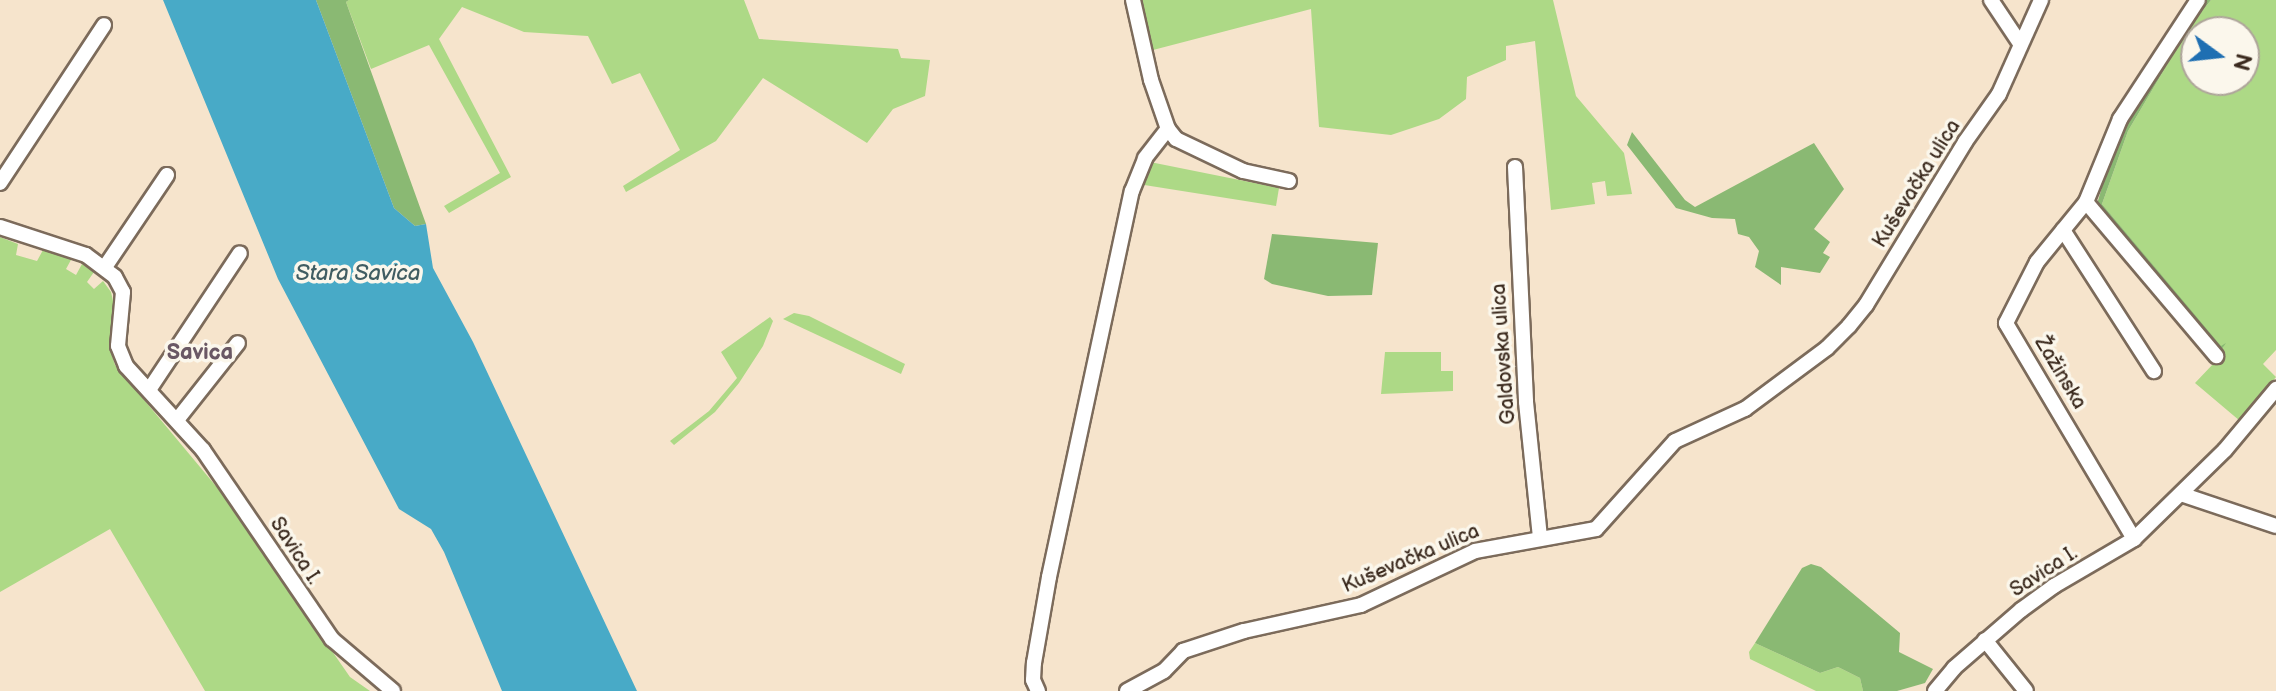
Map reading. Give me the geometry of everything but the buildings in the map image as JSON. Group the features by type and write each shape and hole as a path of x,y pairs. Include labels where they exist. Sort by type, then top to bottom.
{"street":[{"path":"1133,0 1151,80 1168,129 1183,143 1225,164 1289,181"},
{"path":"1991,0 2019,42"},
{"name":"Kuševačka ulica","path":"1127,691 1164,671 1183,651 1244,631 1348,609 1475,551 1596,529 1675,441 1745,409 1827,348 1849,326 1866,305 1965,142 1999,94 2019,42 2041,0"},
{"name":"Žažinska","path":"2134,539 2006,323 2037,262 2086,202 2120,119 2198,0"},
{"path":"0,183 104,25"},
{"path":"1038,691 1033,680 1034,663 1049,577 1132,191 1145,158 1168,129"},
{"name":"Galdovska ulica","path":"1515,167 1525,387 1540,538"},
{"path":"0,227 61,246 105,267 167,175"},
{"path":"2086,202 2216,356"},
{"path":"2063,230 2154,371"},
{"path":"149,390 240,253"},
{"name":"Savica I.","path":"105,267 123,292 119,354 203,450 332,639 393,691"},
{"path":"177,420 238,343"},
{"name":"Savica I.","path":"1935,691 1985,640 2054,586 2134,539 2225,450 2276,389"},
{"path":"2181,494 2276,526"},
{"path":"1985,640 2026,691"}],"green space":[{"path":"316,0 349,0 346,2 426,224 415,226 394,208"},
{"path":"744,0 759,39 898,49 901,58 930,60 925,96 893,109 867,143 763,78 716,141 626,192 623,186 680,150 640,73 612,84 588,36 524,32 462,7 439,39 511,177 449,213 444,206 500,173 429,45 371,69 346,2"},
{"path":"1142,0 1553,0 1576,96 1624,153 1632,194 1607,196 1605,181 1592,183 1595,204 1551,210 1535,41 1506,46 1506,60 1467,77 1466,99 1439,119 1391,135 1319,127 1311,9 1153,50"},
{"path":"2205,0 2211,0 2198,16 2193,16"},
{"path":"2211,0 2276,0 2276,350 2263,364 2276,377 2240,421 2195,383 2214,363 2224,345 2221,347 2102,204 2128,131 2180,43 2180,96 2260,96 2260,16 2198,16"},
{"path":"2180,35 2180,43 2128,131 2102,204 2221,346 2226,343 2219,353 2096,207 2116,141"},
{"path":"1632,132 1685,200 1695,207 1814,143 1844,189 1814,229 1830,242 1823,253 1830,257 1820,273 1781,267 1781,285 1755,267 1759,251 1749,237 1738,234 1735,219 1712,218 1676,208 1627,145"},
{"path":"1150,162 1279,188 1276,206 1138,184"},
{"path":"1272,234 1378,243 1372,295 1328,296 1272,284 1264,279"},
{"path":"0,237 18,244 16,255 37,261 43,250 72,258 66,269 76,275 82,264 94,272 87,282 94,289 103,281 111,292 115,310 110,349 115,365 225,497 350,677 370,691 205,691 110,529 0,592"},
{"path":"794,313 809,316 905,364 901,374 783,319"},
{"path":"770,317 773,321 763,346 739,383 715,412 674,445 670,441 709,411 737,378 721,352"},
{"path":"1385,352 1441,352 1441,371 1453,371 1453,391 1381,394"},
{"path":"1811,564 1821,567 1900,633 1899,652 1933,669 1925,683 1897,691 1863,691 1860,678 1838,667 1820,673 1755,643 1802,568"},
{"path":"1755,643 1820,673 1838,667 1860,678 1863,691 1816,691 1750,659 1749,652"}],"water":[{"name":"Stara Savica","path":"163,0 316,0 394,208 415,226 426,224 433,268 473,342 637,691 502,691 444,552 431,529 399,509 278,279"}],"district":[{"name":"Savica","path":"200,353"}]}
